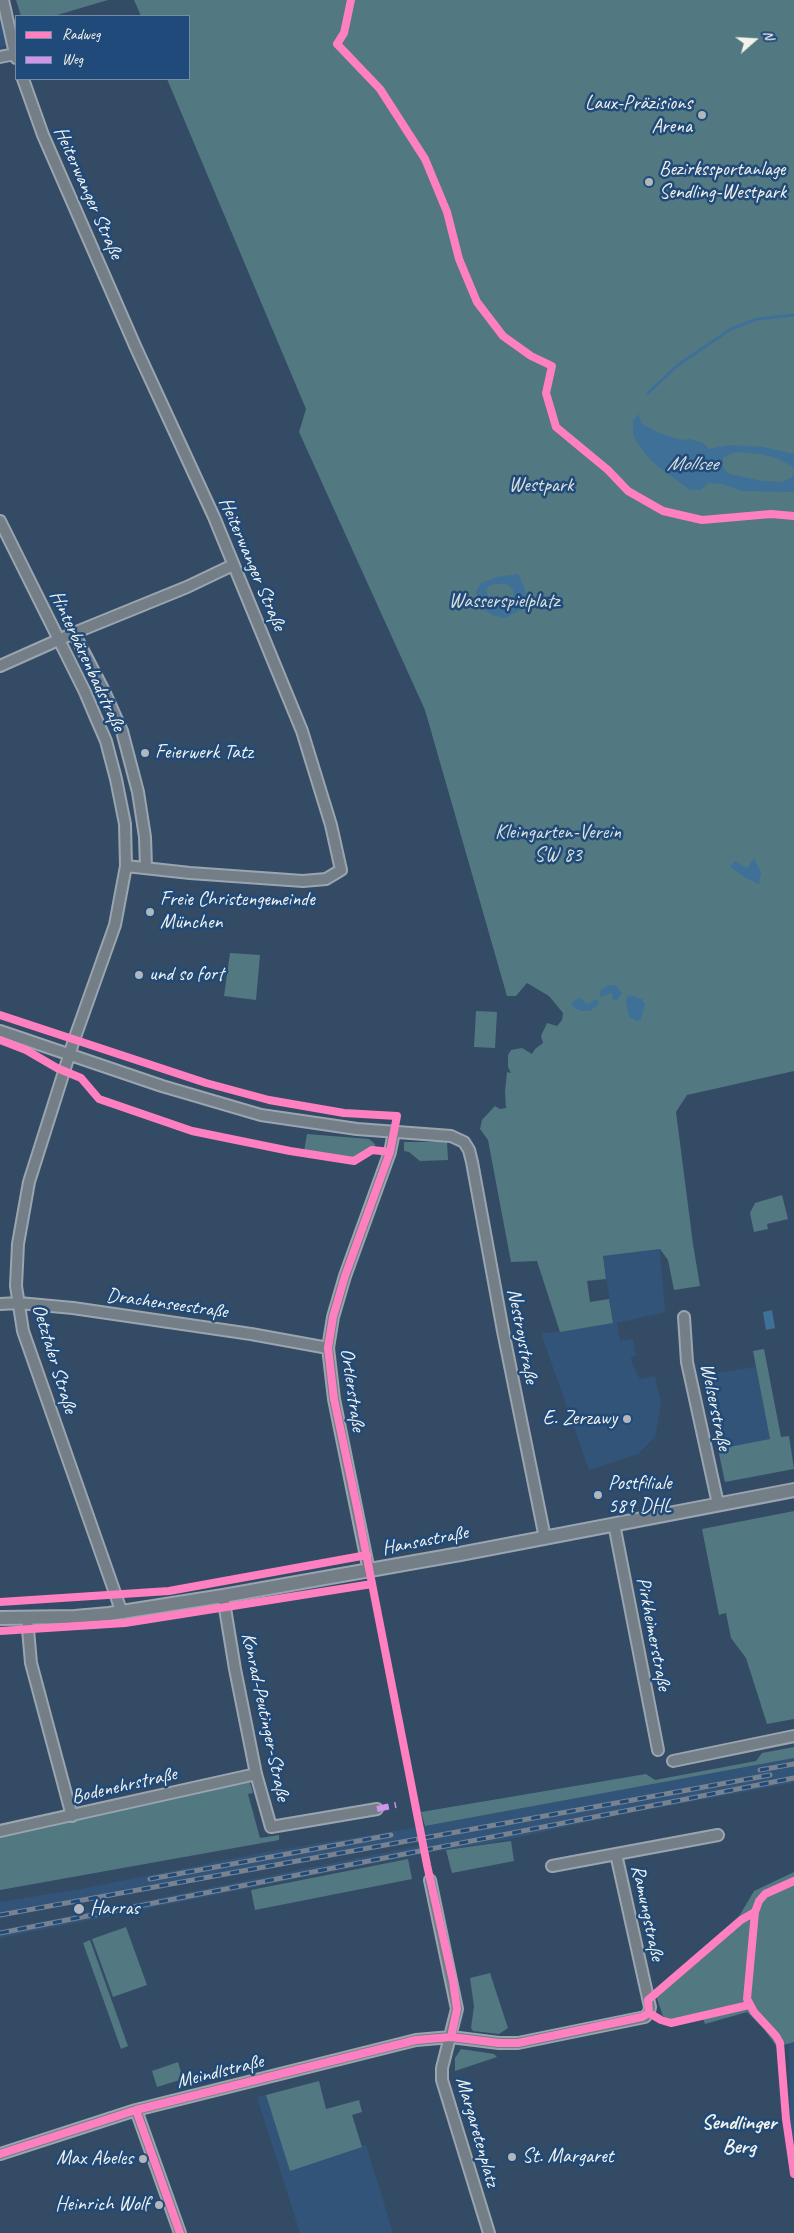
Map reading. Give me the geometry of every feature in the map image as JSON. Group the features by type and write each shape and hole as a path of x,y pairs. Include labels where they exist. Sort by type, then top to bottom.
{"street":[{"path":"4,0 15,51"},
{"path":"0,57 15,56"},
{"name":"Heiterwanger Straße","path":"23,80 49,150 233,565 302,731 331,825 341,870 326,879 303,881 190,873 126,866"},
{"name":"Hinterbärenbadstraße","path":"0,521 85,692 106,741 125,824 126,866 115,925 70,1053"},
{"path":"0,666 74,632 186,587 233,565"},
{"name":"Hinterbärenbadstraße","path":"74,632 104,690 122,731 138,792 145,837 146,867"},
{"path":"0,1030 162,1086 262,1115 348,1128 394,1132"},
{"name":"Oetztaler Straße","path":"70,1053 29,1182 22,1211 16,1286 23,1331 122,1612"},
{"name":"Nestroystraße","path":"394,1132 451,1136 464,1142 469,1150 504,1339 545,1538"},
{"name":"Ortlerstraße","path":"369,1571 334,1399 328,1348 333,1318 345,1276 388,1157 394,1132"},
{"name":"Drachenseestraße","path":"0,1304 19,1303 82,1310 251,1334 328,1348"},
{"name":"Welserstraße","path":"684,1317 687,1362 718,1504"},
{"name":"Hansastraße","path":"0,1618 75,1617 122,1612 224,1596 369,1571 794,1490"},
{"name":"Pirkheimerstraße","path":"614,1524 658,1750"},
{"name":"Konrad-Peutinger-Straße","path":"224,1596 234,1669 256,1774 271,1827 377,1809"},
{"path":"27,1618 31,1663 72,1816"},
{"path":"674,1761 794,1736"},
{"name":"Bodenehrstraße","path":"0,1831 256,1774"},
{"path":"616,1854 718,1835"},
{"name":"Ramungstraße","path":"452,2037 499,2043 518,2043 642,2017 649,2013 650,2007 616,1854 552,1866"},
{"name":"Margaretenplatz","path":"430,1880 457,2008 452,2037 442,2068 442,2080 488,2233"},
{"name":"Meindlstraße","path":"0,2154 136,2110 416,2040 452,2037"},
{"path":"136,2110 180,2233"}],"shaded area":[{"path":"0,9 7,45 0,47"},
{"path":"660,1249 665,1312 617,1323 620,1341 633,1339 636,1356 631,1357 632,1364 640,1379 655,1376 661,1403 655,1437 638,1454 589,1470 541,1333 560,1332 613,1323 603,1256"},
{"path":"756,1367 770,1439 718,1449 703,1375"},
{"path":"794,1758 794,1783 625,1814 491,1843 431,1852 0,1938 0,1930 422,1845 421,1841 0,1918 0,1902 81,1889 271,1851 425,1826"},
{"path":"794,2042 794,2150 790,2119 789,2043"},
{"path":"266,2095 290,2170 366,2145 393,2233 300,2233 257,2097"}],"green space":[{"path":"16,0 108,0 57,15 21,15"},
{"name":"Westpark","path":"134,0 794,0 794,1071 687,1095 676,1112 700,1286 674,1290 668,1260 660,1249 603,1256 606,1279 587,1281 590,1302 609,1299 613,1323 560,1332 537,1261 511,1262 488,1140 480,1129 482,1120 495,1106 500,1109 506,1108 507,1072 511,1073 508,1067 508,1055 511,1050 522,1048 532,1054 543,1043 541,1036 547,1023 557,1026 562,1020 563,1013 549,996 527,983 516,996 507,996 425,710 299,432 306,409 167,80 190,80 190,15 141,15"},
{"path":"230,953 260,955 256,1000 224,996"},
{"path":"476,1011 497,1012 495,1048 474,1047"},
{"path":"307,1134 369,1139 375,1144 375,1147 352,1159 304,1151"},
{"path":"404,1142 447,1142 448,1160 420,1161 409,1152 404,1151"},
{"path":"782,1195 788,1219 767,1224 768,1229 754,1232 750,1213 755,1203"},
{"path":"764,1349 781,1437 789,1436 794,1469 725,1482 718,1449 770,1439 753,1351"},
{"path":"794,1511 794,1719 767,1724 746,1658 731,1638 726,1613 719,1615 702,1529"},
{"path":"794,1747 794,1758 425,1826 421,1812 646,1774 655,1780 756,1761 762,1753"},
{"path":"249,1779 253,1793 248,1794 260,1838 279,1835 279,1840 0,1890 0,1835"},
{"path":"511,1841 514,1861 452,1873 446,1850"},
{"path":"408,1859 412,1879 255,1910 251,1890"},
{"path":"794,1872 794,2042 777,2047 764,2029 747,2012 705,2024 701,2013 672,2020 663,2016 654,1990 738,1918 754,1891"},
{"path":"126,1927 147,1985 113,1997 92,1939"},
{"path":"90,1940 128,2046 121,2049 83,1943"},
{"path":"490,1973 508,2028 499,2034 473,2031 471,2028 474,2006 470,1978"},
{"path":"461,2049 494,2054 497,2057 455,2071 455,2058"},
{"path":"178,2062 183,2079 157,2087 152,2071"},
{"path":"319,2081 326,2109 359,2100 362,2112 352,2115 362,2147 290,2171 266,2095"}],"water":[{"name":"Mollsee","path":"639,414 641,423 657,432 681,440 690,439 703,443 709,449 729,445 763,447 794,454 794,468 779,459 761,454 735,452 723,458 723,467 729,474 763,481 781,482 792,477 794,469 794,492 742,491 722,484 709,483 700,490 690,490 650,460 641,448 633,435 633,420"},
{"path":"518,574 525,589 526,607 505,618 492,615 480,606 476,592 481,583 496,577","holes":["495,584 507,584 513,590 514,599 498,604 492,602 486,592 488,587"]},
{"path":"754,858 761,872 759,884 730,867 735,861 747,868"},
{"path":"609,985 616,986 622,993 616,1001 613,1000 612,993 600,997 601,990"},
{"path":"628,995 642,999 645,1004 641,1020 636,1021 629,1017 626,1001"},
{"path":"579,998 586,1004 598,999 599,1004 590,1011 582,1011 574,1008 571,1003"},
{"path":"772,1310 775,1328 766,1330 763,1312"}],"waterway":[{"path":"648,393 678,365 731,329 757,319 794,315"}],"railway":[{"path":"760,1770 794,1764"},
{"path":"0,1915 770,1775"},
{"path":"0,1933 794,1778"},
{"path":"150,1879 391,1835"}],"marked path":[{"path":"377,1809 396,1805"}],"cycle path":[{"path":"351,0 344,33 337,44 380,89 425,159 447,212 459,259 477,302 503,336 531,356 552,366 546,393 556,427 608,470 628,491 663,511 702,520 771,514 794,516"},
{"path":"0,1015 206,1083 269,1100 344,1113 397,1116 390,1152 345,1276 333,1317 328,1348 334,1399 427,1865 453,1981 457,2009 451,2037"},
{"path":"0,1040 26,1050 57,1068 81,1078 99,1099 192,1131 290,1151 354,1161 372,1150 390,1152"},
{"path":"0,1602 169,1591 367,1555"},
{"path":"0,1631 125,1623 372,1584"},
{"path":"649,2013 648,2000 741,1920 755,1912 759,1901 765,1894 794,1881"},
{"path":"755,1912 747,1999 754,2012 780,2043 786,2119 794,2174"},
{"path":"649,2013 671,2023 749,2005"},
{"path":"0,2154 136,2110 416,2040 451,2037 499,2043 518,2043 642,2017 649,2013"},
{"path":"136,2110 180,2233"}],"place":[{"name":"Laux-Präzisions Arena","path":"702,115"},
{"name":"Bezirkssportanlage Sendling-Westpark","path":"649,182"},
{"name":"Feierwerk Tatz","path":"145,753"},
{"name":"Freie Christengemeinde München","path":"150,912"},
{"name":"und so fort","path":"139,975"},
{"name":"E. Zerzawy","path":"627,1419"},
{"name":"Postfiliale 589 DHL","path":"598,1495"},
{"name":"Harras","path":"79,1909"},
{"name":"St. Margaret","path":"512,2157"},
{"name":"Max Abeles","path":"143,2159"},
{"name":"Heinrich Wolf","path":"159,2205"}],"district":[{"name":"Sendlinger Berg","path":"739,2135"}],"park label":[{"name":"Wasserspielplatz","path":"504,602"},
{"name":"Kleingarten-Verein SW 83","path":"558,844"}]}
